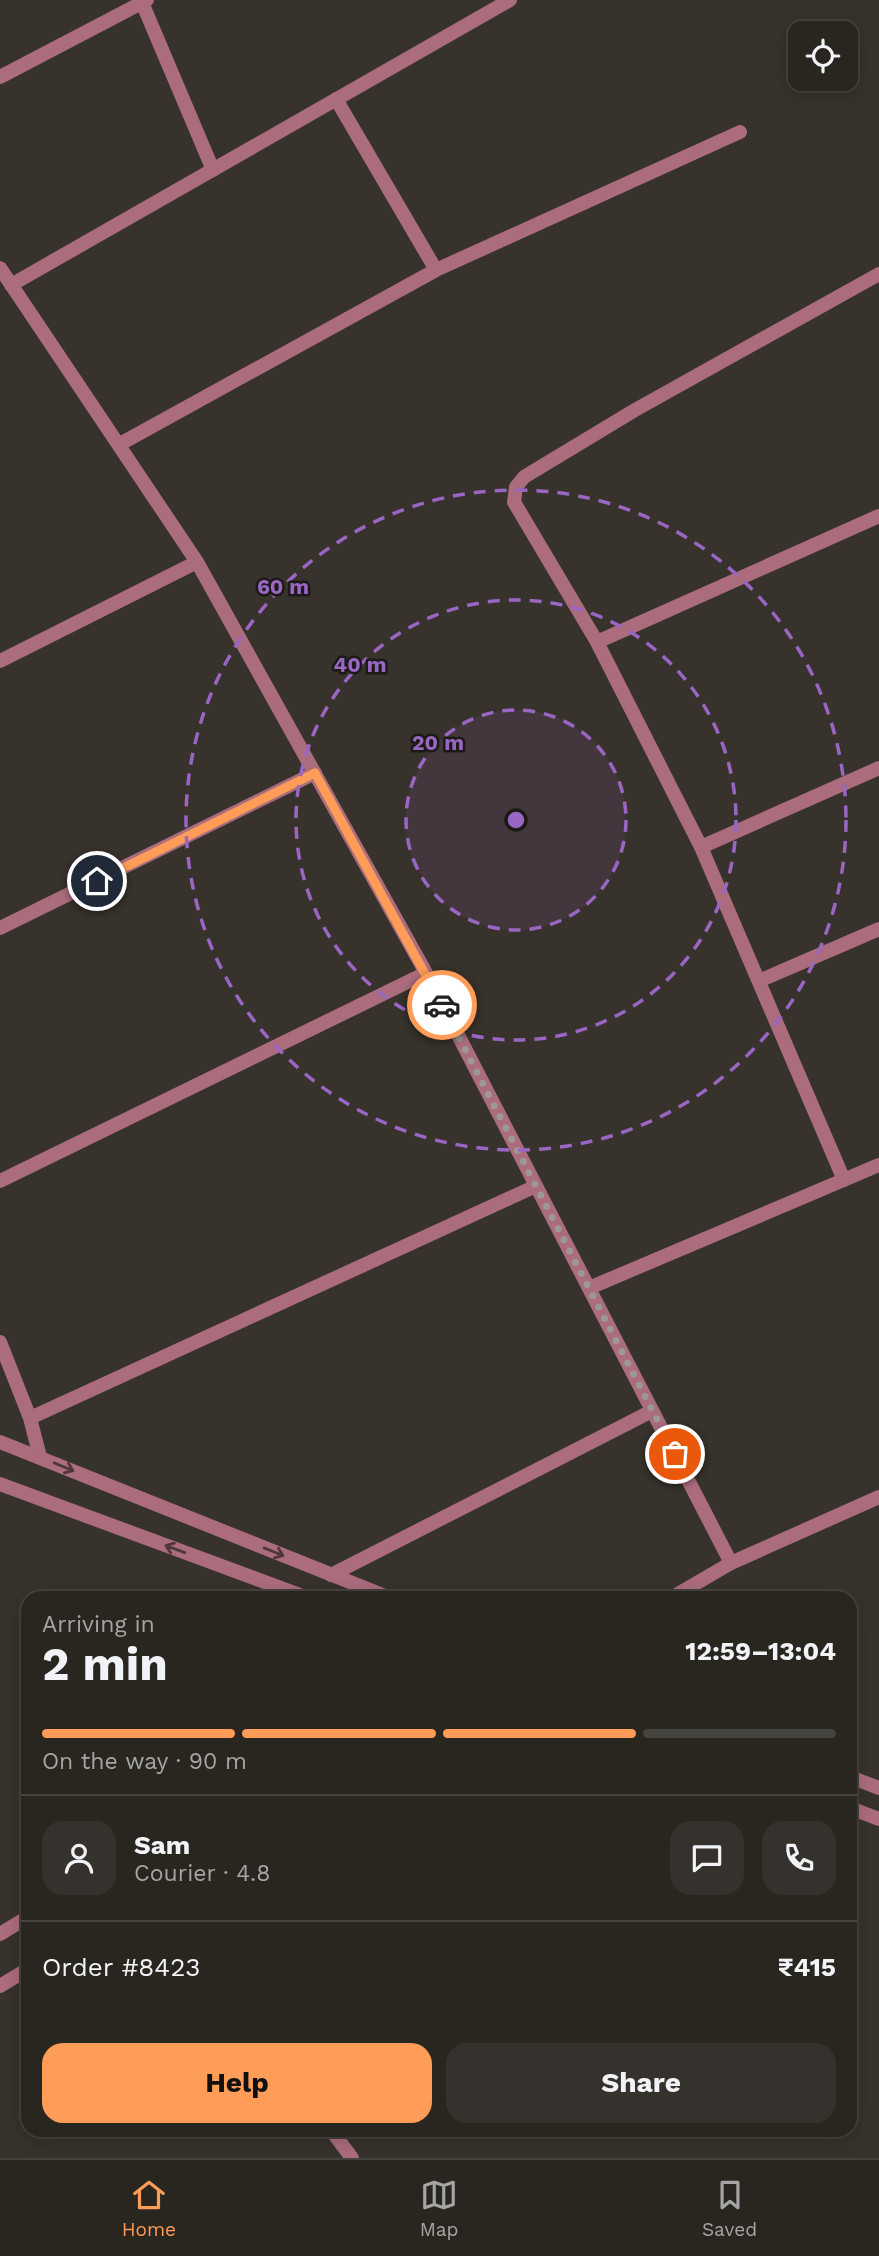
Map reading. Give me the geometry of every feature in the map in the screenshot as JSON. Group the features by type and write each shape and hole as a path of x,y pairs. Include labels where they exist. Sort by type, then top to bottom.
{"street":[{"path":"11,285 510,0"},
{"path":"0,77 144,1 213,170"},
{"path":"336,99 436,270"},
{"path":"120,444 436,270 740,132"},
{"path":"0,268 197,562 426,973 731,1563"},
{"path":"844,1180 701,847 597,642 514,502 516,487 524,477 635,410 879,274"},
{"path":"597,642 879,516"},
{"path":"0,661 197,562"},
{"path":"701,847 879,768"},
{"path":"0,929 315,773"},
{"path":"759,981 879,929"},
{"path":"0,1181 426,973"},
{"path":"589,1288 879,1166"},
{"path":"30,1418 536,1186"},
{"path":"0,1342 30,1418 40,1457"},
{"path":"331,1575 652,1411"},
{"path":"0,1442 372,1591"},
{"path":"0,1484 289,1591"},
{"path":"683,1591 731,1563 879,1497"},
{"path":"857,1780 879,1788"},
{"path":"857,1811 879,1819"},
{"path":"0,1934 21,1921"},
{"path":"0,1986 21,1973"},
{"path":"336,2137 352,2158"}],"way so far":[{"path":"442,1005 675,1454"}],"route":[{"path":"97,881 315,773 442,1005"}]}
